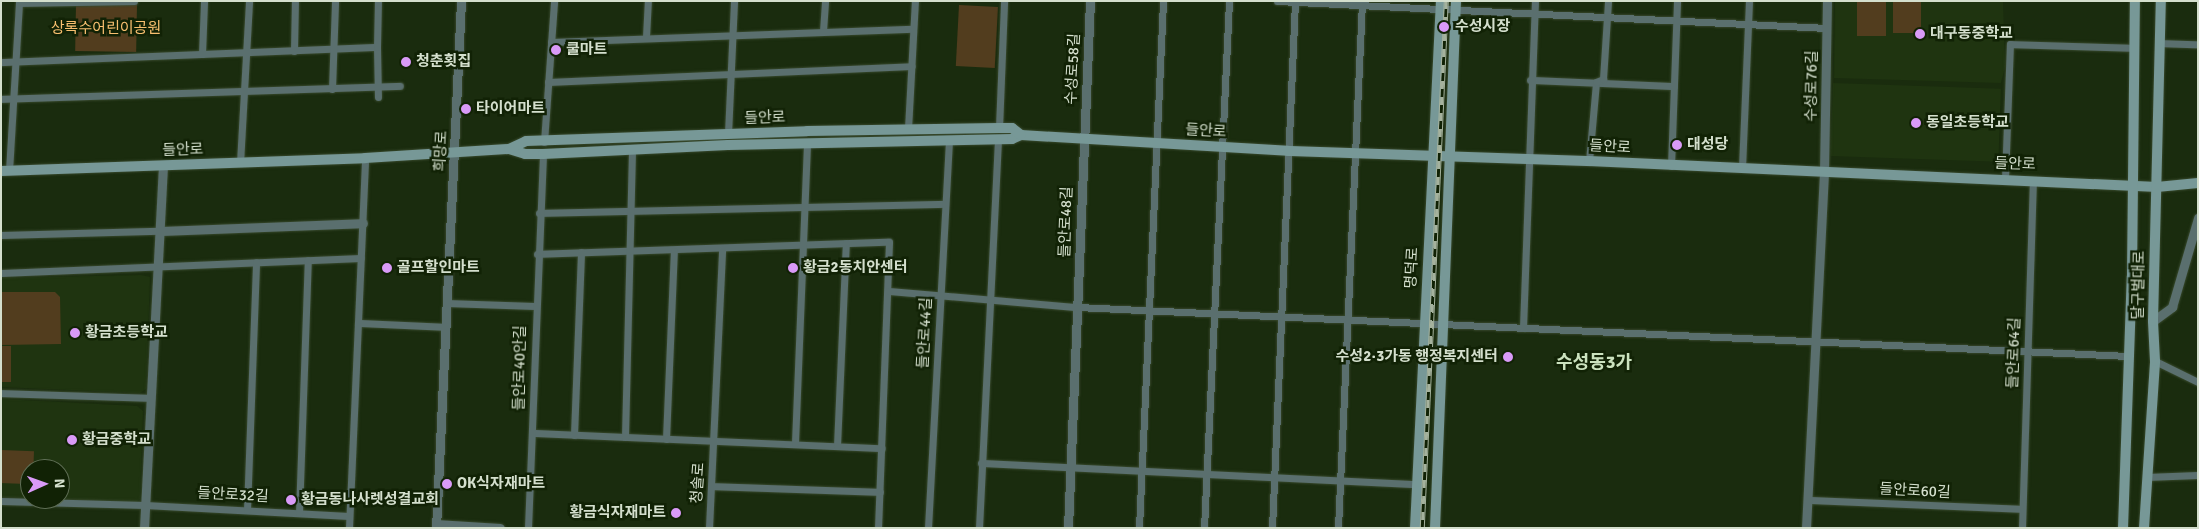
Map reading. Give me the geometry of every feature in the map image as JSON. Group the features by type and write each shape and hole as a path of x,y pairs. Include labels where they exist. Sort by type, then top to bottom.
{"main road":[{"name":"달구벌대로","path":"2123,528 2133,185 2135,1"},
{"name":"달구벌대로","path":"2144,528 2155,361 2153,321 2161,1"},
{"name":"명덕로","path":"1414,528 1418,484 1432,155 1441,5"},
{"path":"1435,528 1456,6"},
{"name":"들안로","path":"5,171 455,153 508,149 526,141 544,142 908,129 1012,128 1021,135"},
{"name":"들안로","path":"508,149 526,154 543,154 807,143 1012,139 1021,135 1288,151 1589,161 2157,187 2198,183"}],"street":[{"path":"5,171 19,2 134,1"},
{"path":"202,54 204,1"},
{"path":"240,162 249,1"},
{"path":"294,51 295,1"},
{"path":"332,89 335,1"},
{"path":"378,1 378,97"},
{"name":"희망로","path":"436,526 461,1"},
{"path":"544,142 554,1"},
{"path":"646,37 648,1"},
{"path":"728,134 733,75 734,1"},
{"path":"823,31 825,1"},
{"path":"908,129 915,1"},
{"path":"999,128 1004,1"},
{"name":"수성로58길","path":"1084,138 1090,1"},
{"path":"1139,528 1164,1"},
{"path":"1204,528 1229,1"},
{"path":"1277,1 1441,5 1534,13 1826,28"},
{"path":"1523,328 1527,160 1535,1"},
{"path":"1596,82 1603,79 1608,1"},
{"path":"1671,166 1677,1"},
{"path":"1742,168 1749,1"},
{"name":"수성로76길","path":"1824,172 1827,1"},
{"path":"1272,528 1295,2"},
{"path":"1338,528 1346,319 1362,3"},
{"path":"551,42 646,37 913,29"},
{"path":"2160,43 2198,44"},
{"path":"2005,179 2010,44 2135,48"},
{"path":"1,62 377,47"},
{"path":"548,82 912,66"},
{"path":"1530,80 1674,86"},
{"path":"1589,161 1596,82"},
{"path":"1,99 400,86"},
{"name":"들안로48길","path":"1068,528 1084,138"},
{"path":"979,528 988,297 998,139"},
{"name":"들안로44길","path":"928,528 949,140"},
{"path":"796,443 807,143"},
{"path":"625,437 628,251 632,150"},
{"path":"543,154 537,254 889,242 889,291 878,528"},
{"path":"349,528 365,158"},
{"path":"144,528 163,166"},
{"path":"1806,528 1824,172"},
{"name":"들안로64길","path":"2022,528 2033,180"},
{"path":"539,214 804,205 946,204"},
{"path":"2153,321 2172,307 2194,246 2198,218"},
{"path":"1,235 362,223"},
{"path":"838,446 846,243"},
{"name":"청솔로","path":"709,528 715,440 722,249"},
{"path":"666,439 674,250"},
{"path":"574,435 581,252"},
{"name":"들안로40안길","path":"528,528 533,433 537,254"},
{"path":"1,273 157,269 256,262 361,258"},
{"path":"299,513 308,260"},
{"path":"247,510 256,262"},
{"path":"889,291 988,297 1077,307 1815,342 2029,349 2129,356"},
{"path":"446,303 535,306"},
{"path":"358,323 445,328"},
{"path":"2155,361 2198,382"},
{"path":"1,393 151,398"},
{"path":"533,433 882,448"},
{"path":"981,463 1418,484"},
{"path":"2146,477 2198,475"},
{"path":"712,486 880,492"},
{"name":"들안로60길","path":"1808,500 2022,509"},
{"name":"들안로32길","path":"1,501 144,505 350,516"},
{"path":"436,526 500,528"}],"shaded area":[{"name":"대구동중학교","path":"1835,1 2003,1 2005,67 2001,83 1834,78"},
{"name":"동일초등학교","path":"1833,83 2001,89 1998,162 1830,156"},
{"name":"황금초등학교","path":"141,275 150,277 146,389 140,393 1,387 1,278"},
{"name":"황금중학교","path":"1,399 137,406 143,411 140,499 136,502 70,500 70,459 20,459 20,498 1,497"}],"green space":[{"path":"1857,1 1886,1 1886,36 1857,36"},
{"path":"1893,1 1921,1 1921,33 1893,33"},
{"name":"상록수어린이공원","path":"76,3 137,4 136,52 75,51"},
{"path":"959,5 998,7 995,68 956,66"},
{"path":"1,292 55,292 60,297 61,344 1,345"},
{"path":"1,346 11,346 11,382 1,382"},
{"path":"1,450 34,451 34,459 20,459 20,484 1,483"}],"railway":[{"path":"1422,528 1446,1"}],"place":[{"name":"수성시장","path":"1444,27"},
{"name":"대구동중학교","path":"1920,34"},
{"name":"쿨마트","path":"556,50"},
{"name":"청춘횟집","path":"406,62"},
{"name":"타이어마트","path":"466,109"},
{"name":"동일초등학교","path":"1916,123"},
{"name":"대성당","path":"1677,145"},
{"name":"골프할인마트","path":"387,268"},
{"name":"황금2동치안센터","path":"793,268"},
{"name":"황금초등학교","path":"75,333"},
{"name":"수성2·3가동 행정복지센터","path":"1508,357"},
{"name":"황금중학교","path":"72,440"},
{"name":"OK식자재마트","path":"447,484"},
{"name":"황금동나사렛성결교회","path":"291,500"},
{"name":"황금식자재마트","path":"676,513"}],"district":[{"name":"수성동3가","path":"1594,362"}]}
